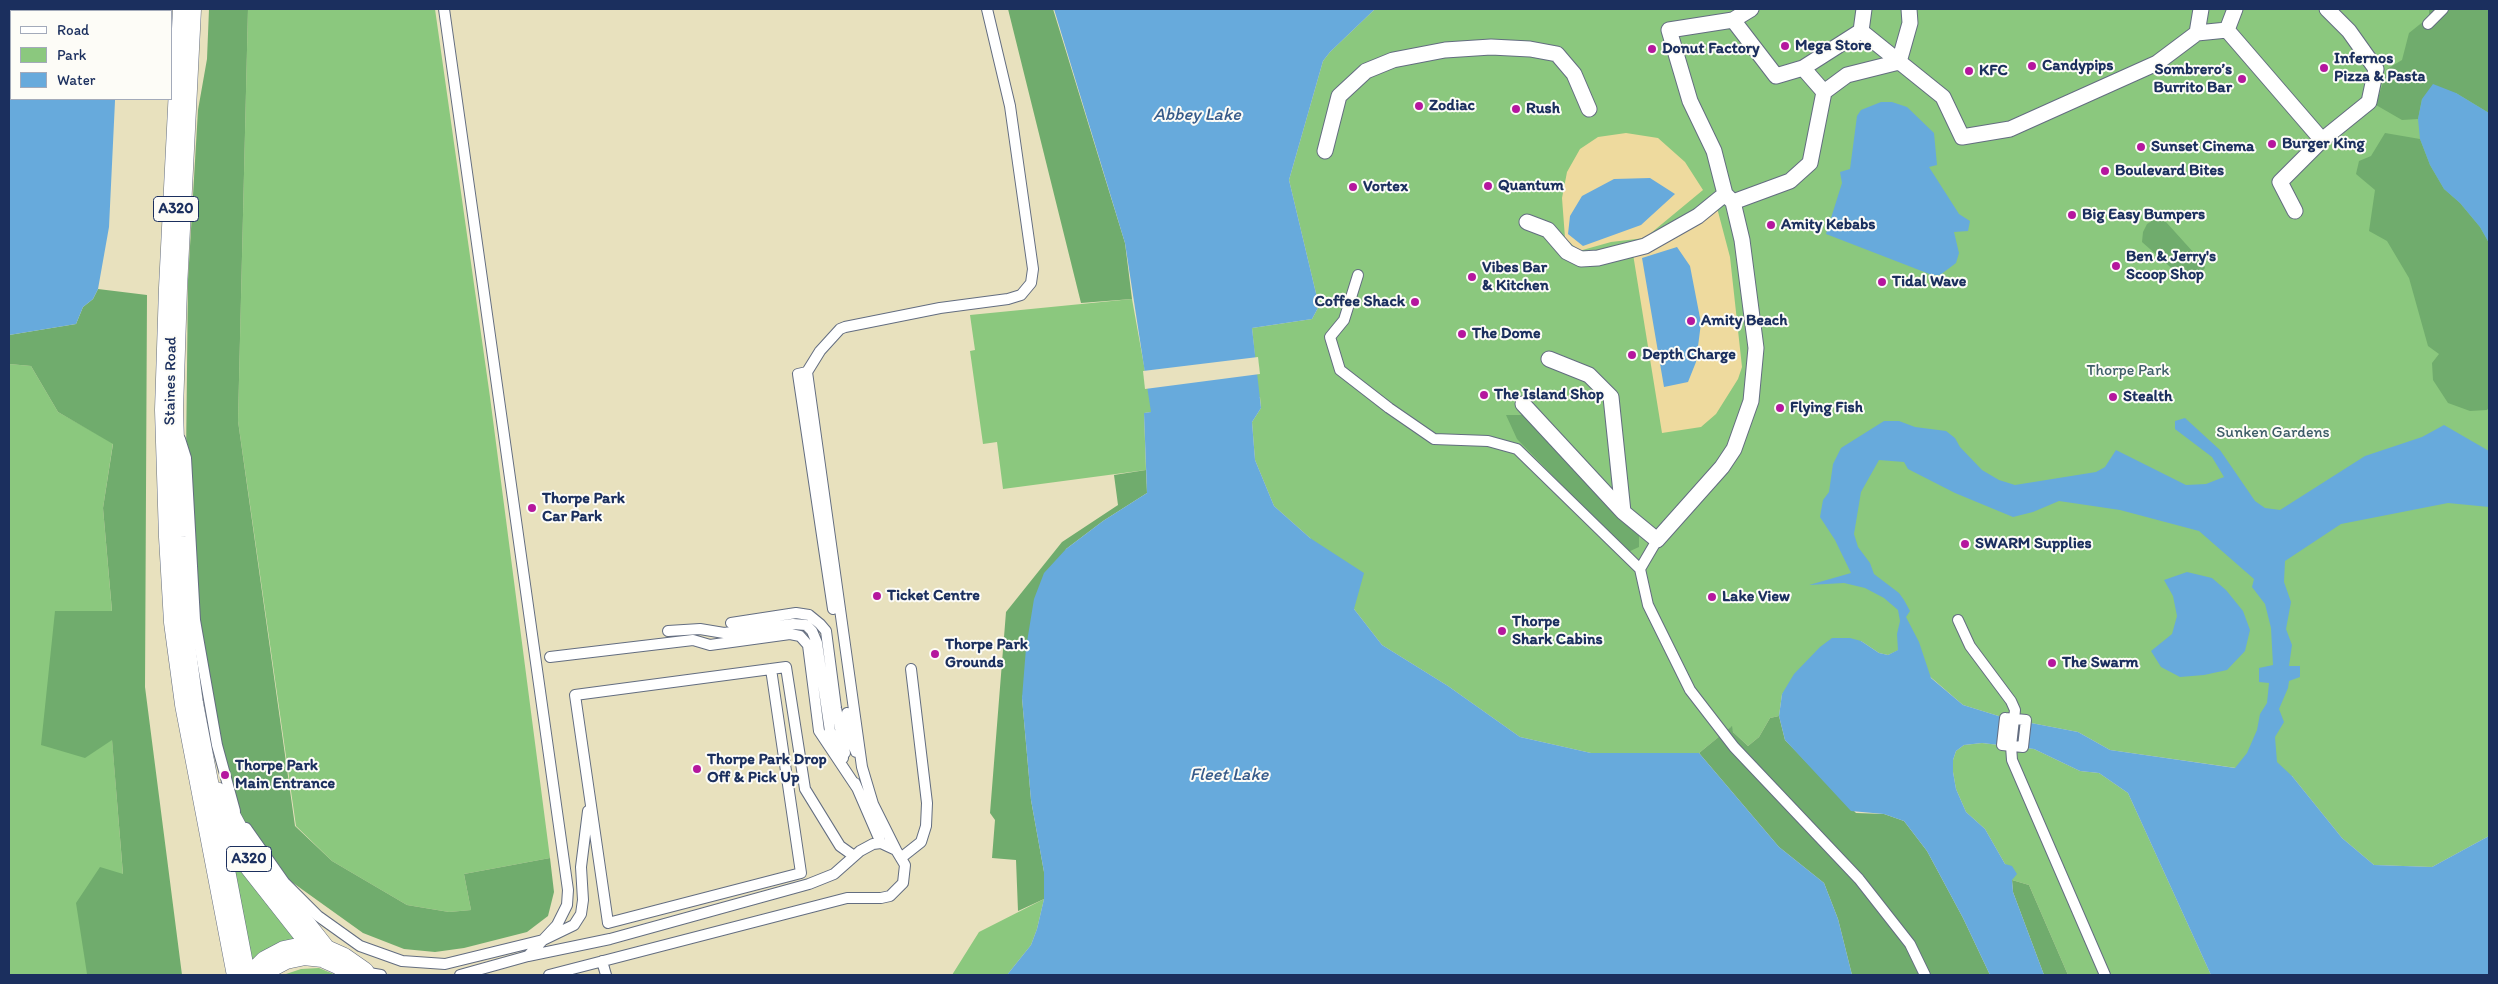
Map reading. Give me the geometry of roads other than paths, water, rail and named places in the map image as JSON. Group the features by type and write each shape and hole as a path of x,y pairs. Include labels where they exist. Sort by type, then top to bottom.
{"main road":[{"name":"Staines Road","path":"187,9 173,278 169,410 173,537 178,622 197,752 241,975"},
{"name":"Staines Road","path":"197,752 216,800 249,858 323,952"},
{"path":"257,975 268,964 285,956 304,951 323,952 366,974"}],"street":[{"path":"1523,404 1623,512 1656,540 1722,467 1734,449 1751,401 1756,348 1742,240 1714,152 1690,101 1669,30 1733,20 1751,9"},
{"path":"1862,30 1864,9"},
{"path":"1899,62 1910,23 1909,9"},
{"path":"2197,33 2202,9"},
{"path":"2227,30 2235,9"},
{"path":"2295,211 2280,182 2322,140 2369,102 2376,69 2349,31 2327,9"},
{"path":"1733,20 1776,76 1802,68 1862,30"},
{"path":"1862,30 1943,97 1962,137 2010,129 2157,63 2197,33 2227,30"},
{"path":"2227,30 2322,140"},
{"path":"1325,151 1339,96 1366,71 1393,60 1444,50 1491,47 1530,49 1557,54 1574,74 1589,109"},
{"path":"1527,222 1548,230 1567,252 1581,259 1598,258 1645,246 1729,198 1790,181 1810,163 1824,92 1848,76 1899,62"},
{"path":"1802,68 1824,92"},
{"path":"1549,359 1588,375 1611,396 1623,512"}],"lane":[{"path":"444,9 566,870 567,905 557,924 528,956"},
{"path":"549,975 847,898 881,898 890,896 903,883 906,865 873,804 862,767 802,373 840,329 845,327 940,308 1008,299 1021,294 1030,283 1033,269 1010,106 986,9"},
{"path":"2428,24 2443,9"},
{"path":"1358,275 1344,320 1330,337 1340,370 1389,408 1434,439 1488,441 1517,449 1640,569 1648,605 1690,690 1734,747 1858,879 1910,944 1925,975"},
{"path":"169,410 186,458 195,620 217,745 236,814 284,882 318,916 360,946 402,961 445,964 544,940 574,924 581,914 584,900 581,867 589,797"},
{"path":"1640,569 1656,540"},
{"path":"731,623 796,613 809,616 826,631 836,708 848,768"},
{"path":"1958,620 1970,646 2012,701 2014,719"},
{"path":"668,631 700,629 724,633 793,624 806,625 812,631 817,643 830,731 881,843 899,853"},
{"path":"550,657 693,640 710,645 790,634 800,636 808,645 819,731 857,788"},
{"path":"772,669 801,873 608,922 574,695 786,667 805,789 840,846 854,856"},
{"path":"899,853 920,842 926,826 927,803 911,669"},
{"path":"2006,718 2026,720 2023,747 2011,746 2002,745 2006,718"},
{"path":"2011,746 2012,760 2105,975"},
{"path":"460,975 528,956 610,939 809,884 834,874 866,846 881,843"},
{"path":"602,960 606,975"}],"water":[{"path":"9,9 114,9 10,10 10,100 115,101 109,227 98,289 93,299 83,307 76,324 9,335"},
{"name":"Fleet Lake","path":"1054,9 1375,9 1323,61 1289,180 1319,306 1312,319 1252,328 1261,408 1252,422 1255,460 1274,506 1310,538 1364,573 1354,609 1382,645 1448,686 1520,737 1591,753 1699,753 1779,847 1824,883 1838,919 1852,975 1007,975 1031,945 1044,899 1044,872 1031,800 1022,698 1026,648 1034,599 1044,573 1066,549 1103,521 1147,493 1144,413 1151,412 1125,243"},
{"path":"2433,84 2456,93 2489,113 2489,243 2480,227 2460,203 2444,189 2430,165 2420,139 2418,119 2422,99"},
{"path":"1881,102 1892,102 1907,107 1934,133 1937,165 1929,167 1959,214 1970,221 1968,231 1954,232 1959,253 1956,263 1940,275 1932,275 1826,234 1842,183 1840,172 1850,169 1857,116 1861,110"},
{"path":"1650,178 1675,194 1641,225 1583,246 1568,234 1570,216 1582,196 1614,179"},
{"path":"1677,247 1690,266 1701,323 1696,362 1688,382 1664,387 1642,258"},
{"path":"2185,418 2220,450 2255,501 2265,508 2280,510 2365,456 2422,437 2444,425 2489,451 2489,507 2448,503 2341,524 2285,561 2284,582 2291,602 2286,629 2292,645 2289,666 2300,666 2300,677 2289,681 2279,709 2284,722 2275,737 2277,762 2292,776 2342,838 2374,865 2432,867 2489,836 2489,975 2211,975 2128,793 2099,773 2080,771 2034,749 1982,743 1964,745 1956,751 1953,760 1953,772 1956,789 1966,812 1985,829 2005,864 2012,866 2017,874 2012,880 2013,892 2044,975 1990,975 1963,918 1927,851 1904,821 1884,814 1851,811 1785,740 1779,716 1782,694 1794,674 1820,647 1832,638 1850,638 1861,641 1879,653 1888,655 1898,650 1897,634 1900,621 1898,610 1884,598 1865,588 1844,583 1809,585 1851,573 1835,540 1820,517 1823,500 1829,492 1833,464 1841,448 1884,421 1899,421 1915,427 1946,431 1955,438 1960,447 1982,470 1999,480 2015,485 2096,472 2105,467 2116,450 2186,485 2206,484 2224,477 2212,457 2175,429 2175,421","holes":["1879,460 1904,462 1908,469 1955,493 2013,517 2033,512 2059,501 2120,510 2199,531 2254,579 2252,587 2265,604 2271,628 2273,665 2259,668 2259,682 2269,683 2267,703 2260,714 2257,730 2247,753 2235,768 2110,750 2078,732 2005,718 1963,705 1931,678 1919,642 1906,617 1910,611 1899,593 1874,574 1870,563 1858,547 1854,534 1861,492"]},
{"path":"2187,572 2212,578 2226,590 2243,611 2250,630 2245,651 2227,670 2204,675 2180,677 2161,667 2151,651 2172,634 2177,616 2173,596 2164,580"}],"place":[{"name":"Mega Store","path":"1785,46"},
{"name":"Donut Factory","path":"1652,49"},
{"name":"Candypips","path":"2032,66"},
{"name":"Infernos Pizza & Pasta","path":"2324,68"},
{"name":"KFC","path":"1969,71"},
{"name":"Sombrero’s Burrito Bar","path":"2242,79"},
{"name":"Zodiac","path":"1419,106"},
{"name":"Rush","path":"1516,109"},
{"name":"Burger King","path":"2272,144"},
{"name":"Sunset Cinema","path":"2141,147"},
{"name":"Boulevard Bites","path":"2105,171"},
{"name":"Quantum","path":"1488,186"},
{"name":"Vortex","path":"1353,187"},
{"name":"Big Easy Bumpers","path":"2072,215"},
{"name":"Amity Kebabs","path":"1771,225"},
{"name":"Ben & Jerry's Scoop Shop","path":"2116,266"},
{"name":"Vibes Bar & Kitchen","path":"1472,277"},
{"name":"Tidal Wave","path":"1882,282"},
{"name":"Coffee Shack","path":"1415,302"},
{"name":"Amity Beach","path":"1691,321"},
{"name":"The Dome","path":"1462,334"},
{"name":"Depth Charge","path":"1632,355"},
{"name":"The Island Shop","path":"1484,395"},
{"name":"Stealth","path":"2113,397"},
{"name":"Flying Fish","path":"1780,408"},
{"name":"Thorpe Park Car Park","path":"532,508"},
{"name":"SWARM Supplies","path":"1965,544"},
{"name":"Ticket Centre","path":"877,596"},
{"name":"Lake View","path":"1712,597"},
{"name":"Thorpe Shark Cabins","path":"1502,631"},
{"name":"Thorpe Park Grounds","path":"935,654"},
{"name":"The Swarm","path":"2052,663"},
{"name":"Thorpe Park Drop Off & Pick Up","path":"697,769"},
{"name":"Thorpe Park Main Entrance","path":"225,775"}],"water label":[{"name":"Abbey Lake","path":"1197,115"}],"park label":[{"name":"Thorpe Park","path":"2128,371"},
{"name":"Sunken Gardens","path":"2273,433"}]}
